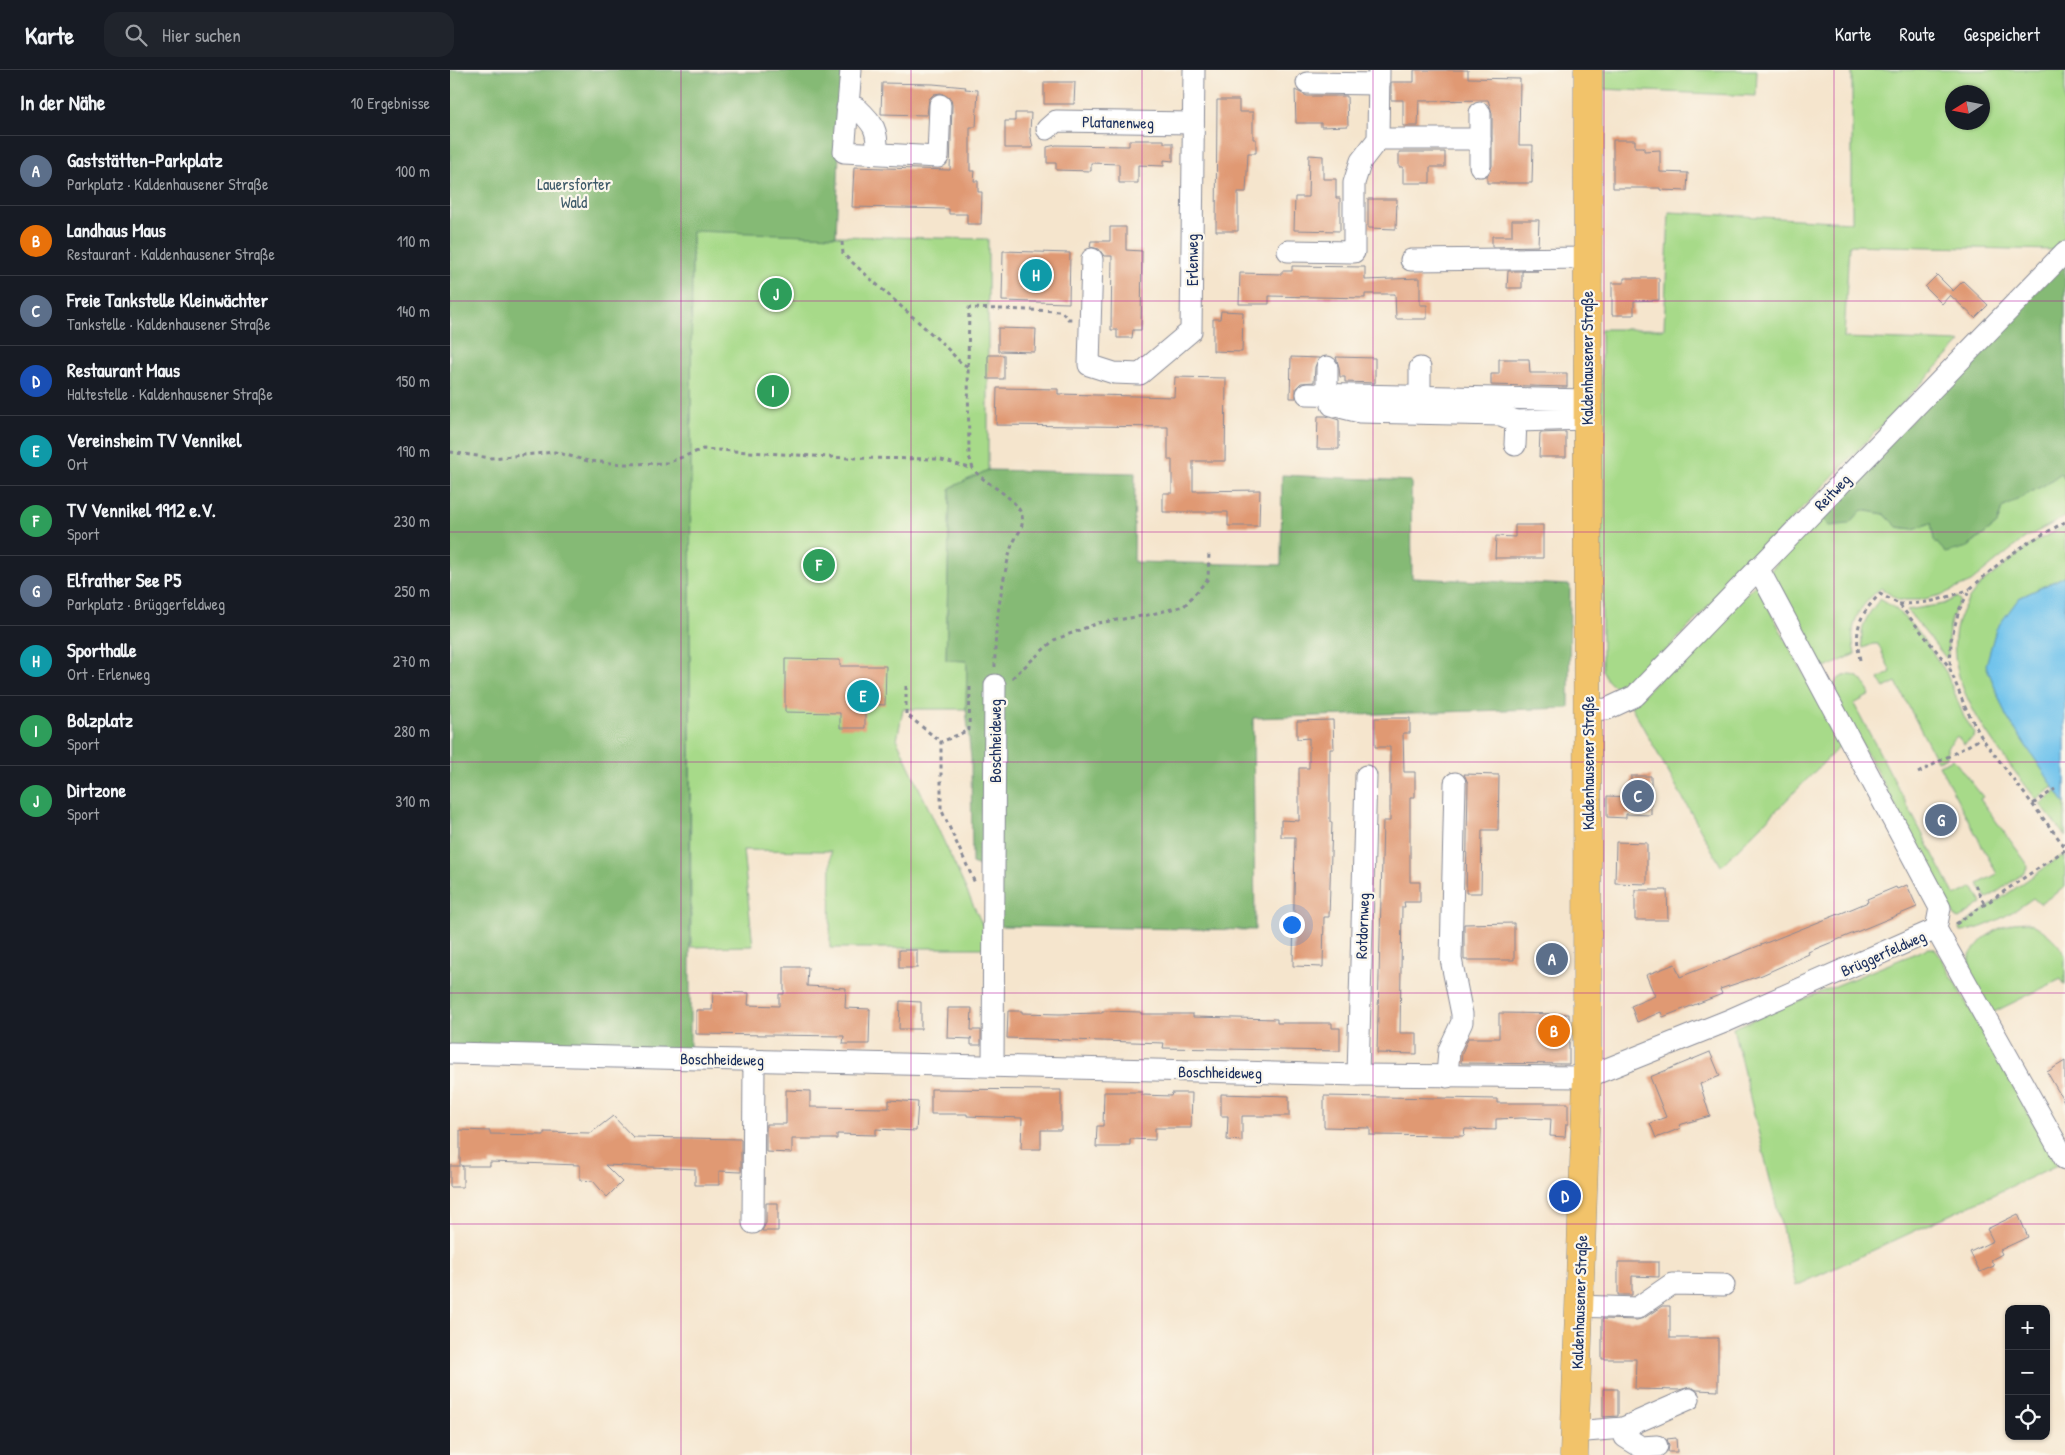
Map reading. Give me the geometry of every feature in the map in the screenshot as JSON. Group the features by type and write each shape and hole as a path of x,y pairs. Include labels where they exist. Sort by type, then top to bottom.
{"main road":[{"name":"Kaldenhausener Straße","path":"1574,1443 1577,1306 1583,1197 1586,1078 1588,70"}],"street":[{"path":"851,70 844,152 938,157 940,105"},
{"name":"Erlenweg","path":"1091,320 1089,365 1114,373 1140,374 1191,331 1194,70"},
{"path":"1288,252 1354,252 1354,183 1361,161 1378,139 1379,77 1306,83"},
{"path":"847,108 857,108 869,119 878,136 877,153"},
{"path":"1480,113 1480,166"},
{"name":"Platanenweg","path":"1047,129 1056,121 1192,123"},
{"path":"1378,139 1480,139"},
{"name":"Reitweg","path":"1588,710 1607,710 1635,696 2065,252"},
{"path":"1411,260 1588,258"},
{"path":"1091,320 1092,259"},
{"path":"1322,398 1327,367"},
{"path":"1420,368 1420,396"},
{"path":"1322,398 1420,396 1587,410"},
{"path":"1322,398 1360,412 1501,415 1516,421 1587,410"},
{"path":"1515,445 1516,421"},
{"path":"1758,568 1940,908 1936,929"},
{"name":"Boschheideweg","path":"993,1066 995,685"},
{"name":"Rotdornweg","path":"1358,1075 1366,776"},
{"path":"1447,1077 1449,1050 1462,1022 1451,960 1455,783"},
{"name":"Brüggerfeldweg","path":"1586,1078 1727,1021 1936,929 2065,1159"},
{"name":"Boschheideweg","path":"450,1053 1447,1077 1586,1078"},
{"path":"753,1222 754,1060"},
{"path":"1577,1306 1637,1308 1672,1284 1724,1285"},
{"path":"1574,1443 1623,1428 1689,1399"},
{"path":"1623,1428 1625,1437 1641,1447 1657,1446"}],"path":[{"path":"842,242 843,254 944,345 962,364 968,366"},
{"path":"973,469 969,456 969,308 1061,311 1068,319 1091,320"},
{"path":"450,452 491,458 555,452 588,461 624,464 667,463 703,449 847,458 938,459 973,469 1016,505 1022,517 1020,532 1012,546 1004,580 995,647 995,685 1011,679 1054,640 1098,623 1148,615 1184,606 1208,580 1209,553"},
{"path":"1899,604 1938,601 1971,588 2002,561 2029,542 2065,522"},
{"path":"1950,669 1953,632 1959,610 1971,588"},
{"path":"1860,660 1857,626 1866,608 1880,594 1899,604 1950,669 1965,707 1982,738 2065,848 1959,923 1936,929"},
{"path":"906,686 906,714 941,742"},
{"path":"941,742 969,730 970,687"},
{"path":"1918,772 1982,738"},
{"path":"941,742 941,809 976,886"},
{"path":"2033,804 2055,789"},
{"path":"1975,886 1986,905"}],"green space":[{"name":"Lauersforter Wald","path":"450,70 842,71 836,236 692,231 690,1051 450,1046"},
{"path":"1602,70 1757,70 1756,96 1602,89"},
{"path":"1852,70 2065,70 2065,237 2053,250 1849,245 1844,338 1961,342 1638,680 1626,686 1617,687 1609,682 1602,670 1601,329 1664,329 1669,212 1852,222"},
{"path":"692,230 836,236 988,239 988,470 950,488 946,660 967,661 966,709 903,709 897,740 982,924 985,948 830,948 831,851 743,850 753,946 691,947"},
{"path":"2065,262 2065,480 2061,473 2046,484 2002,508 1997,524 1968,547 1946,553 1934,540 1931,523 1913,529 1897,527 1884,514 1862,510 1849,524 1829,526 1819,516"},
{"path":"988,470 1135,473 1134,562 1281,565 1282,475 1411,481 1412,578 1570,585 1569,708 1253,718 1255,930 998,926 1000,874 972,863 971,759 966,709 967,661 946,660 950,488"},
{"path":"2061,473 2065,480 2065,517 2025,538 1971,582 1941,595 1920,600 1898,600 1881,588 1866,602 1857,617 1853,634 1855,654 1828,667 1819,664 1770,571 1819,516 1849,524 1861,510 1884,514 1897,527 1913,529 1931,523 1968,547 1997,524 2002,508 2046,484"},
{"path":"2065,526 2065,576 2019,598 2006,716 2054,787 2036,799 1999,751 1981,724 1966,696 1957,668 1955,639 1962,611 1981,584 2033,543"},
{"path":"1756,584 1841,745 1721,866 1631,706"},
{"path":"1957,597 1960,601 1951,621 1948,634 1948,657 1946,658 1907,610 1944,604"},
{"path":"1880,599 1896,609 1918,632 1946,672 1964,717 1975,733 1974,737 1964,744 1957,736 1947,747 1947,757 1937,761 1896,682 1884,688 1879,679 1891,672 1878,644 1863,648 1862,634 1865,622"},
{"path":"1849,675 1860,678 1867,687 1870,695 1854,704 1955,896 1973,887 1982,903 1959,919 1956,918 1833,691 1834,684 1838,680"},
{"path":"1953,759 1983,797 1980,799 2026,862 2027,868 2024,873 1987,899 1978,884 1997,874 1939,765"},
{"path":"2057,791 2065,804 2065,836 2040,804"},
{"path":"2065,856 2065,887 2040,904 2033,898 1989,924 1961,931 1960,927 2060,857"},
{"path":"2028,922 2050,936 2063,952 2065,957 2065,985 2061,979 1990,1014 1968,980 1970,954 1984,938 2000,928 2013,923"},
{"path":"1928,948 1934,948 1940,956 2057,1165 1796,1286 1733,1028"}],"water":[{"path":"2065,576 2065,804 2006,716 1986,665 1996,629 2019,598"}],"building":[{"path":"1414,70 1468,70 1468,78 1520,79 1519,145 1533,145 1532,183 1487,183 1487,176 1492,166 1492,113 1488,100 1419,101 1418,126 1403,126 1403,100 1391,100 1391,82 1414,82"},
{"path":"1044,82 1075,82 1074,104 1044,104"},
{"path":"882,83 933,84 978,90 976,127 970,127 970,171 975,171 974,181 978,181 978,192 982,192 981,224 967,224 967,214 949,214 949,209 852,207 854,167 950,170 951,99 941,93 934,94 929,99 927,115 881,114"},
{"path":"1295,90 1307,96 1347,96 1348,126 1321,127 1321,123 1296,123"},
{"path":"1217,100 1239,100 1239,112 1253,112 1253,139 1256,139 1256,153 1248,153 1246,192 1238,192 1238,231 1216,231"},
{"path":"1015,113 1031,113 1030,133 1033,148 1005,148 1005,121 1015,121"},
{"path":"1129,140 1164,140 1164,143 1173,143 1173,161 1164,160 1164,166 1138,165 1138,183 1119,183 1119,164 1091,163 1091,171 1056,170 1056,163 1047,163 1047,147 1056,145 1129,146"},
{"path":"1613,140 1635,140 1635,147 1644,147 1644,151 1660,150 1660,172 1688,173 1687,191 1660,190 1660,188 1613,188"},
{"path":"1399,152 1445,152 1445,167 1430,167 1430,183 1403,183 1403,167 1399,167"},
{"path":"1309,155 1323,156 1323,179 1336,179 1336,198 1340,198 1340,231 1294,230 1295,197 1308,197"},
{"path":"1368,199 1397,199 1396,229 1368,228"},
{"path":"1512,220 1539,220 1538,246 1492,247 1492,236 1512,236"},
{"path":"1110,227 1126,227 1126,250 1142,251 1141,330 1133,330 1132,338 1117,338 1117,330 1111,330 1112,256 1104,256 1099,249 1090,247 1091,241 1110,241"},
{"path":"1003,251 1070,253 1069,303 1002,301"},
{"path":"1292,266 1365,267 1365,280 1420,278 1420,305 1427,305 1427,319 1396,319 1395,294 1365,294 1365,298 1269,296 1269,304 1239,304 1240,273 1282,274 1282,271 1292,271"},
{"path":"1508,271 1522,271 1522,288 1507,288"},
{"path":"1937,275 1953,291 1963,281 1988,305 1975,318 1950,295 1942,304 1925,287"},
{"path":"1624,278 1659,278 1659,300 1634,301 1634,315 1612,315 1612,283 1624,283"},
{"path":"1221,311 1243,312 1242,352 1213,351 1213,319 1220,319"},
{"path":"998,328 1036,329 1035,352 998,351"},
{"path":"988,355 1004,355 1004,379 988,379"},
{"path":"1291,357 1319,358 1315,367 1314,382 1301,383 1296,388 1296,398 1290,398"},
{"path":"1336,357 1375,358 1375,383 1345,382 1345,377 1340,377"},
{"path":"1499,359 1529,359 1530,373 1567,373 1567,387 1491,385 1491,374 1499,374"},
{"path":"1175,377 1226,378 1225,461 1193,461 1193,491 1260,490 1259,526 1228,526 1228,512 1163,512 1163,493 1172,493 1172,460 1168,460 1168,427 996,425 997,388 1058,389 1058,394 1174,397"},
{"path":"1318,416 1339,420 1339,449 1317,449"},
{"path":"1566,432 1566,457 1539,457 1540,433"},
{"path":"1515,525 1543,525 1543,558 1495,558 1496,536 1515,537"},
{"path":"785,659 840,660 840,666 886,666 885,705 865,704 865,728 840,728 840,713 785,712"},
{"path":"1375,718 1410,718 1410,733 1403,733 1404,772 1415,772 1415,797 1410,797 1410,882 1420,882 1420,902 1404,902 1405,907 1402,907 1400,1033 1417,1033 1417,1054 1377,1053 1383,821 1390,821 1390,747 1375,747"},
{"path":"1333,720 1334,749 1330,749 1330,822 1332,822 1329,917 1324,917 1323,967 1293,966 1295,837 1281,837 1281,820 1299,821 1299,768 1309,768 1309,738 1297,739 1297,721"},
{"path":"1464,774 1499,775 1498,830 1482,830 1481,893 1466,893 1468,783"},
{"path":"1631,776 1651,776 1651,815 1626,814 1626,818 1607,817 1607,796 1631,797"},
{"path":"1616,842 1647,843 1647,884 1615,883"},
{"path":"1907,885 1917,907 1808,952 1809,954 1762,975 1720,989 1722,994 1663,1017 1661,1012 1637,1022 1631,1006 1655,996 1646,975 1675,964 1680,977 1868,902 1867,899 1896,887 1897,889"},
{"path":"1635,890 1667,890 1668,920 1635,920"},
{"path":"1514,923 1514,960 1464,960 1464,924"},
{"path":"899,950 917,950 917,968 899,968"},
{"path":"784,967 808,967 807,986 846,988 845,1008 870,1009 869,1044 843,1044 844,1036 696,1034 696,1010 712,1010 713,992 749,993 748,1005 779,1006 779,994 784,994"},
{"path":"900,1001 921,1002 921,1029 899,1029"},
{"path":"948,1008 972,1008 971,1030 981,1030 981,1045 971,1045 971,1039 947,1038"},
{"path":"1008,1011 1059,1014 1102,1013 1102,1011 1141,1012 1141,1014 1193,1014 1193,1017 1277,1019 1277,1023 1332,1023 1332,1028 1340,1028 1340,1051 1163,1048 1164,1043 1007,1038"},
{"path":"1499,1013 1569,1014 1569,1064 1461,1063 1462,1053 1468,1038 1499,1038"},
{"path":"1710,1052 1720,1076 1700,1084 1710,1116 1679,1125 1681,1128 1656,1138 1650,1123 1666,1117 1650,1077"},
{"path":"2065,1061 2065,1103 2047,1072"},
{"path":"931,1089 1061,1090 1061,1130 1041,1130 1041,1149 1021,1149 1022,1118 967,1116 967,1114 931,1114"},
{"path":"786,1090 810,1091 810,1107 889,1108 889,1100 918,1102 916,1131 876,1129 876,1135 837,1134 837,1139 792,1139 792,1153 766,1152 766,1124 786,1124"},
{"path":"1104,1092 1142,1092 1142,1095 1171,1096 1172,1093 1192,1093 1191,1128 1155,1128 1155,1140 1130,1139 1130,1145 1096,1147 1097,1126 1103,1126"},
{"path":"1221,1094 1289,1096 1289,1116 1242,1116 1242,1141 1227,1140 1228,1116 1221,1116"},
{"path":"1324,1096 1497,1099 1497,1103 1568,1103 1568,1124 1566,1124 1565,1137 1550,1136 1551,1119 1521,1118 1496,1119 1496,1130 1465,1129 1464,1136 1370,1135 1370,1128 1324,1127"},
{"path":"613,1116 633,1137 741,1139 741,1172 719,1171 719,1185 695,1185 695,1169 605,1165 622,1182 607,1197 593,1181 580,1180 580,1165 490,1162 490,1166 463,1166 463,1187 450,1187 450,1166 460,1166 460,1130 490,1131 490,1134 544,1135 544,1132 591,1133"},
{"path":"766,1203 778,1203 778,1231 762,1231 766,1223"},
{"path":"2018,1214 2028,1237 2000,1250 2002,1254 1991,1260 1994,1266 1980,1272 1970,1252 1993,1241 1987,1229"},
{"path":"1618,1262 1659,1262 1659,1277 1632,1276 1632,1295 1618,1295"},
{"path":"1662,1306 1670,1306 1670,1338 1718,1338 1718,1391 1697,1390 1690,1387 1679,1390 1635,1389 1636,1359 1602,1359 1602,1319 1637,1320 1644,1318"},
{"path":"1603,1389 1618,1389 1618,1416 1603,1417"},
{"path":"1676,1438 1677,1452 1668,1452 1669,1445 1667,1439"}],"place":[{"name":"Sporthalle","path":"1036,275"},
{"name":"Dirtzone","path":"776,294"},
{"name":"Bolzplatz","path":"773,391"},
{"name":"TV Vennikel 1912 e.V.","path":"819,565"},
{"name":"Vereinsheim TV Vennikel","path":"863,696"},
{"name":"Freie Tankstelle Kleinwächter","path":"1638,796"},
{"name":"Elfrather See P5","path":"1941,820"},
{"name":"Gaststätten-Parkplatz","path":"1552,959"},
{"name":"Landhaus Maus","path":"1554,1031"},
{"name":"Restaurant Maus","path":"1565,1196"}]}
